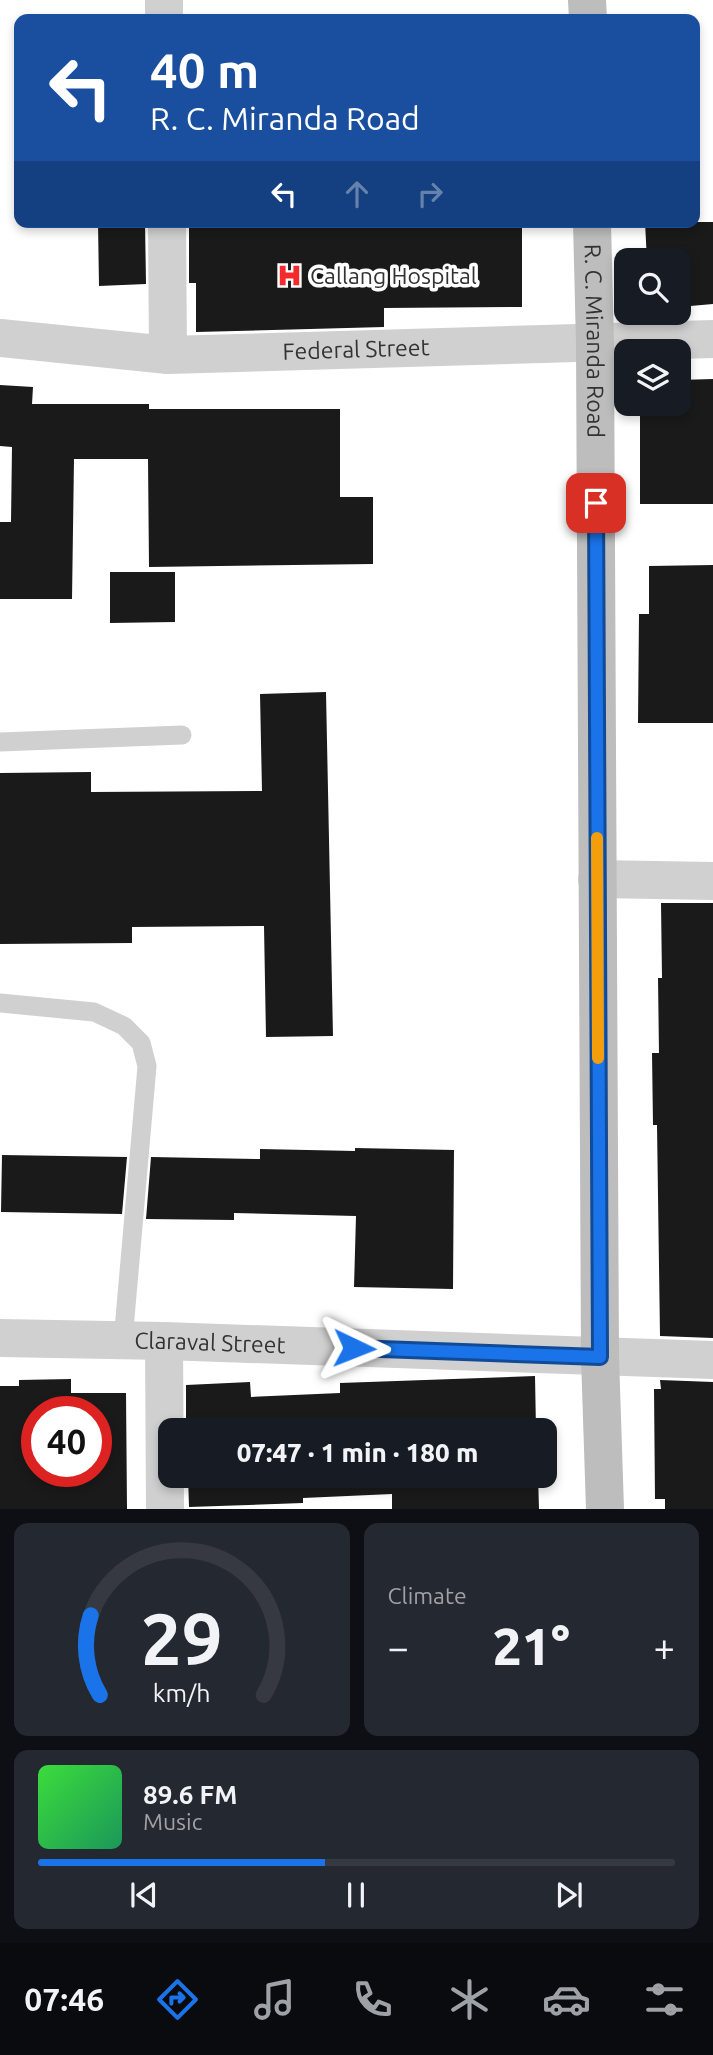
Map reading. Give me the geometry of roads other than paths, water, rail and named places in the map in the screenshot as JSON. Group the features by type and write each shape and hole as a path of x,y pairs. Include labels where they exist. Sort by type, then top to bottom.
{"main road":[{"name":"R. C. Miranda Road","path":"592,228 600,1357 605,1509"}],"street":[{"path":"167,228 168,355"},
{"name":"Federal Street","path":"0,338 168,355 713,339"},
{"path":"597,879 713,881"},
{"name":"Claraval Street","path":"0,1338 713,1360"},
{"path":"164,1341 165,1509"}],"lane":[{"path":"0,742 182,735"},
{"path":"0,1003 94,1012 124,1026 141,1043 147,1066 124,1341"}],"place":[{"name":"Callang Hospital","path":"290,276"}]}
